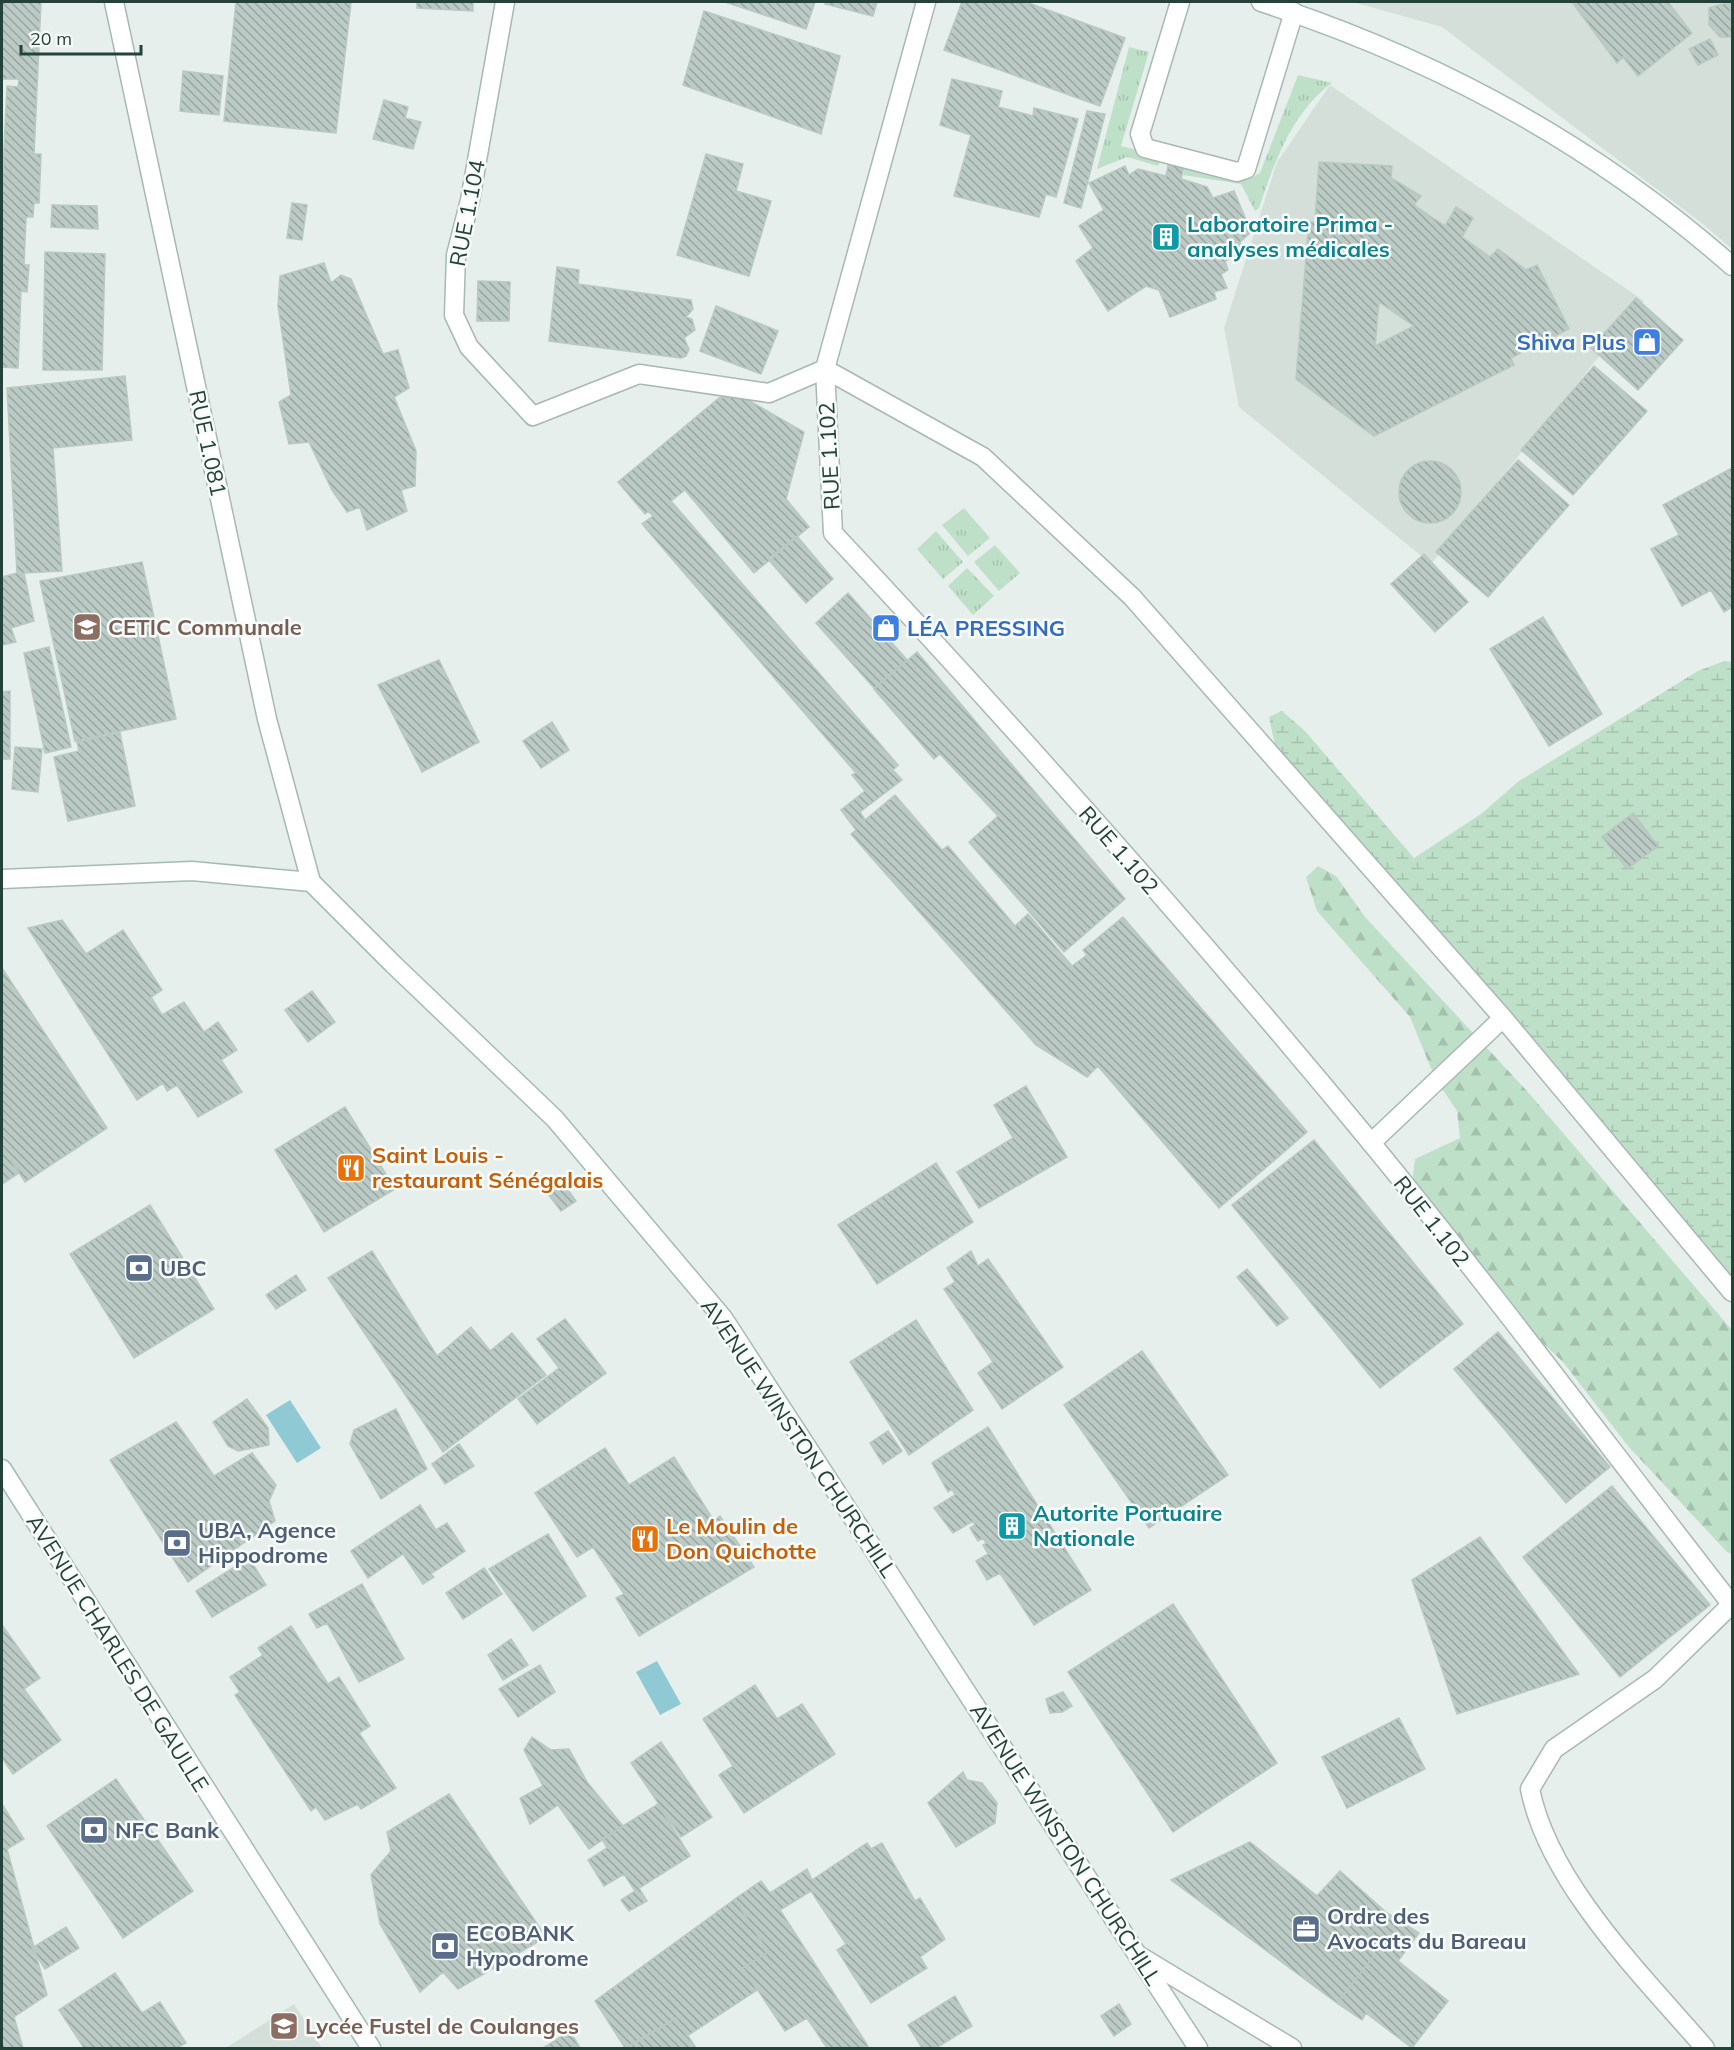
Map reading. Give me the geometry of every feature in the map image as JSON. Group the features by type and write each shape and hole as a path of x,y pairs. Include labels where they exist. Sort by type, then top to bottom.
{"street":[{"name":"RUE 1.081","path":"114,2 267,719 311,882"},
{"name":"RUE 1.104","path":"505,2 470,200 456,255 454,315 469,347 533,416 639,374 769,393 825,369"},
{"name":"RUE 1.102","path":"926,2 825,369 833,533 958,667 1268,1019 1371,1143 1732,1605"},
{"path":"1180,2 1140,134 1141,142 1145,148 1237,172 1246,170 1294,12"},
{"path":"1261,2 1294,12 1380,45 1452,78 1549,131 1640,191 1732,266"},
{"path":"825,369 983,457 1132,597 1503,1018 1732,1292"},
{"path":"2,879 192,871 311,882"},
{"name":"AVENUE WINSTON CHURCHILL","path":"311,882 394,966 555,1119 723,1317 1198,2049"},
{"path":"1371,1143 1503,1018"},
{"name":"AVENUE CHARLES DE GAULLE","path":"2,1469 371,2049"},
{"path":"1705,2049 1609,1938 1553,1853 1534,1807 1530,1789 1554,1749 1655,1679 1732,1605"},
{"path":"1138,1955 1292,2049"}],"shaded area":[{"path":"1353,2 1732,2 1732,249 1703,224 1442,27"},
{"path":"1330,85 1644,301 1431,564 1239,407 1224,328 1277,162"},
{"name":"Lycée Fustel de Coulanges","path":"294,2004 322,2048 226,2048"}],"green space":[{"path":"1129,47 1149,52 1121,146 1162,156 1158,166 1127,157 1097,169"},
{"path":"1298,75 1332,83 1318,95 1295,123 1278,156 1259,208 1255,211 1241,184 1183,175 1186,162 1247,180 1260,173"},
{"path":"964,508 990,538 968,556 942,525"},
{"path":"936,531 963,562 943,579 917,549"},
{"path":"995,545 1020,573 999,591 974,562"},
{"path":"967,568 994,596 973,615 948,586"},
{"path":"1724,661 1732,662 1732,1284 1276,750 1269,717 1282,711 1305,731 1414,858 1481,814 1519,781 1698,671"},
{"path":"1318,866 1336,876 1365,917 1527,1091 1732,1330 1732,1554 1727,1552 1628,1446 1563,1362 1516,1318 1471,1251 1418,1194 1413,1176 1415,1159 1460,1138 1457,1111 1435,1078 1410,1017 1317,911 1306,877"}],"water":[{"path":"290,1400 321,1448 297,1463 266,1415"},
{"path":"657,1661 681,1704 660,1715 636,1672"}],"building":[{"path":"2,2 41,2 34,154 41,154 39,203 34,203 33,217 26,217 24,265 29,265 27,292 21,291 18,368 2,367 2,191 7,86 18,87 19,79 2,79"},
{"path":"236,2 351,2 336,133 224,121"},
{"path":"417,2 473,2 473,11 417,8"},
{"path":"725,2 815,2 806,29"},
{"path":"826,2 877,2 873,16 825,4"},
{"path":"962,2 1026,2 1125,38 1100,106 944,50"},
{"path":"1572,2 1668,2 1692,33 1638,76 1623,57 1617,63"},
{"path":"1730,2 1732,37 1720,37 1709,25 1709,8"},
{"path":"704,11 840,56 821,134 683,85"},
{"path":"1710,39 1718,55 1698,65 1689,49"},
{"path":"183,71 223,76 219,115 180,111"},
{"path":"952,79 1002,91 998,107 1033,116 1034,108 1078,119 1056,197 1046,194 1039,217 954,196 971,135 940,125"},
{"path":"384,100 408,107 405,118 421,122 413,149 373,139"},
{"path":"1087,111 1105,114 1081,208 1064,203"},
{"path":"706,154 743,164 736,191 771,201 749,276 677,255"},
{"name":"Laboratoire Prima - analyses médicales","path":"1170,156 1185,161 1181,179 1207,187 1213,198 1234,191 1251,232 1240,242 1244,252 1225,261 1228,270 1221,274 1227,288 1214,292 1216,299 1170,317 1159,290 1146,286 1108,311 1076,261 1093,248 1079,226 1104,210 1089,183 1125,166 1129,175 1138,169 1166,176"},
{"path":"1319,162 1392,166 1391,178 1421,196 1414,205 1445,226 1456,207 1473,218 1462,237 1490,257 1498,249 1526,270 1537,265 1569,329 1511,358 1514,365 1374,436 1296,379 1309,222 1315,222","holes":["1379,302 1414,326 1375,346"]},
{"path":"292,203 307,205 302,240 287,238"},
{"path":"52,205 97,206 98,229 51,227"},
{"path":"45,252 105,254 102,370 43,370"},
{"path":"324,263 331,283 341,275 351,279 383,354 398,350 409,388 394,397 416,451 415,486 401,490 407,511 367,530 360,507 347,512 332,490 309,442 289,444 279,402 291,395 278,306 280,276"},
{"path":"557,267 579,270 578,284 691,300 693,309 686,317 692,319 695,330 684,338 689,349 686,356 681,358 549,341"},
{"path":"478,281 510,282 509,321 477,321"},
{"path":"1636,298 1683,340 1638,390 1591,348"},
{"path":"716,306 778,331 761,374 700,351"},
{"path":"1594,366 1647,411 1573,495 1521,450"},
{"path":"125,376 132,440 53,448 62,571 24,573 34,621 11,628 16,642 2,645 2,577 17,573 7,388"},
{"path":"741,396 804,432 786,499 809,527 754,573 685,490 671,501 898,765 893,770 902,780 860,812 865,820 895,795 942,850 948,846 1015,926 1028,914 1072,966 1087,955 1083,950 1123,917 1307,1132 1219,1208 1098,1066 1087,1077 1036,1045 851,834 856,830 841,810 865,791 852,775 856,773 642,524 653,516 648,511 645,514 618,482 719,398"},
{"path":"1518,460 1569,505 1488,597 1436,552"},
{"path":"1424,461 1436,461 1452,470 1459,480 1461,492 1459,504 1452,514 1436,523 1424,523 1413,518 1404,509 1399,498 1399,486 1404,475 1413,466"},
{"path":"1732,468 1732,607 1724,612 1711,590 1682,606 1651,549 1679,535 1663,505"},
{"path":"797,536 833,579 806,603 768,559"},
{"path":"1424,554 1468,602 1435,632 1391,584"},
{"path":"142,562 176,719 75,741 40,581"},
{"path":"848,593 907,660 874,688 816,623"},
{"path":"1543,617 1602,714 1549,746 1490,649"},
{"path":"49,647 71,747 45,753 24,653"},
{"path":"917,652 1125,899 1064,952 969,842 998,816 940,754 934,759 874,689"},
{"path":"439,660 479,742 422,772 378,685"},
{"path":"10,691 10,759 2,759 2,692"},
{"path":"552,722 569,750 541,768 523,741"},
{"path":"120,733 135,806 68,821 54,757 79,751 77,742"},
{"path":"15,747 42,749 38,792 12,789"},
{"path":"1633,813 1658,846 1627,869 1602,837"},
{"path":"62,920 86,954 123,930 162,990 151,997 162,1015 184,1002 204,1032 218,1022 237,1050 221,1060 242,1092 198,1117 177,1085 167,1091 163,1083 137,1100 28,928"},
{"path":"2,968 107,1128 25,1182 2,1146"},
{"path":"312,991 335,1022 308,1042 285,1010"},
{"path":"1026,1086 1067,1157 979,1208 957,1172 1013,1138 994,1105"},
{"path":"345,1107 395,1189 324,1232 275,1150"},
{"path":"1314,1140 1463,1324 1380,1388 1232,1205"},
{"path":"2,1146 19,1173 2,1184"},
{"path":"936,1163 973,1222 877,1284 838,1225"},
{"path":"563,1183 576,1201 561,1211 548,1194"},
{"path":"150,1205 214,1309 134,1358 70,1254"},
{"path":"372,1251 437,1356 471,1327 490,1351 512,1333 546,1375 443,1452 328,1278"},
{"path":"971,1251 978,1266 988,1259 1063,1367 1002,1409 978,1373 993,1362 944,1289 955,1282 947,1268"},
{"path":"1247,1269 1288,1318 1277,1326 1237,1277"},
{"path":"296,1275 306,1290 276,1309 266,1295"},
{"path":"565,1319 606,1373 537,1424 518,1399 559,1368 537,1339"},
{"path":"916,1320 973,1410 909,1455 850,1362"},
{"path":"1498,1332 1610,1467 1566,1503 1454,1369"},
{"path":"1142,1351 1228,1475 1149,1528 1064,1405"},
{"path":"247,1399 268,1428 269,1445 238,1451 228,1446 213,1422"},
{"path":"396,1409 427,1469 381,1499 350,1444 354,1430"},
{"path":"176,1422 214,1476 252,1453 276,1485 269,1501 275,1521 188,1582 110,1460"},
{"name":"Autorite Portuaire Nationale","path":"988,1427 1091,1590 1034,1625 1000,1573 987,1580 976,1561 988,1554 983,1545 986,1543 983,1538 978,1541 970,1528 975,1525 973,1521 953,1533 934,1508 955,1495 952,1489 948,1492 932,1463"},
{"path":"888,1431 902,1451 883,1464 870,1443"},
{"path":"459,1444 474,1466 445,1484 432,1464"},
{"path":"605,1448 629,1485 674,1457 714,1521 720,1516 754,1567 639,1636 616,1598 624,1594 593,1547 577,1557 535,1493"},
{"path":"1612,1486 1710,1605 1620,1677 1523,1557"},
{"path":"420,1505 436,1530 447,1523 465,1551 431,1574 434,1577 423,1584 403,1554 368,1578 351,1551"},
{"path":"548,1534 586,1596 533,1631 489,1569"},
{"path":"1480,1537 1579,1674 1457,1714 1412,1580"},
{"path":"249,1558 266,1585 212,1617 196,1591"},
{"path":"484,1568 502,1594 463,1619 446,1593"},
{"path":"362,1584 404,1659 359,1682 327,1623 317,1628 309,1614"},
{"path":"1173,1604 1277,1763 1173,1832 1068,1672"},
{"path":"2,1625 40,1678 24,1689 61,1740 13,1774 2,1758"},
{"path":"291,1626 328,1684 339,1677 370,1726 359,1733 396,1788 361,1809 358,1804 325,1820 316,1807 311,1811 235,1695 240,1692 230,1677 263,1655 258,1648"},
{"path":"511,1639 528,1665 503,1680 488,1655"},
{"path":"540,1665 555,1692 518,1717 499,1689"},
{"path":"755,1685 777,1719 802,1704 835,1754 744,1813 719,1775 733,1766 703,1719"},
{"path":"1063,1692 1072,1706 1062,1712 1050,1713 1046,1699"},
{"path":"1399,1718 1425,1769 1347,1808 1322,1757"},
{"path":"532,1737 551,1750 569,1749 587,1782 623,1826 589,1849 558,1805 530,1824 520,1798 543,1786 524,1750"},
{"path":"661,1742 712,1817 681,1837 631,1763"},
{"path":"963,1772 967,1780 982,1783 997,1803 995,1823 956,1847 928,1803"},
{"path":"116,1779 193,1891 123,1938 47,1826"},
{"path":"449,1794 546,1937 458,1989 443,1972 420,1992 380,1924 371,1875 391,1851 387,1832"},
{"path":"2,1804 24,1839 7,1849 47,1995 14,2017 23,2048 2,2048"},
{"path":"658,1804 690,1856 639,1888 647,1901 629,1911 621,1900 635,1891 624,1874 604,1886 588,1860 607,1848 602,1839"},
{"name":"Ordre des Avocats du Bareau","path":"1250,1842 1317,1896 1340,1871 1387,1913 1361,1945 1374,1956 1337,2003 1171,1880"},
{"path":"867,1843 871,1849 882,1843 915,1901 920,1898 945,1939 920,1957 927,1968 871,2003 837,1950 846,1944 811,1891 780,1910 868,2046 865,2048 827,2048 807,2018 785,2031 743,1968 768,1952 735,1899 761,1881 770,1893 807,1869 812,1880"},
{"path":"735,1899 768,1952 743,1968 757,1990 687,2036 676,2018 625,2048 595,2001"},
{"path":"1387,1913 1419,1933 1398,1961 1448,2001 1412,2048 1366,2013 1362,2020 1337,2003 1374,1956 1361,1945"},
{"path":"66,1927 79,1948 45,1969 32,1948"},
{"path":"115,1973 142,2013 160,2002 186,2043 177,2048 84,2048 59,2010"},
{"path":"955,1996 972,2026 936,2048 922,2048 908,2025"},
{"path":"1119,2004 1131,2024 1114,2036 1101,2016"},
{"path":"676,2018 696,2048 627,2048"},
{"path":"570,2031 580,2048 543,2048"}],"place":[{"name":"Laboratoire Prima - analyses médicales","path":"1166,237"},
{"name":"Shiva Plus","path":"1647,342"},
{"name":"CETIC Communale","path":"87,627"},
{"name":"LÉA PRESSING","path":"886,628"},
{"name":"Saint Louis - restaurant Sénégalais","path":"351,1168"},
{"name":"UBC","path":"139,1268"},
{"name":"Autorite Portuaire Nationale","path":"1012,1526"},
{"name":"Le Moulin de Don Quichotte","path":"645,1539"},
{"name":"UBA, Agence Hippodrome","path":"177,1543"},
{"name":"NFC Bank","path":"94,1830"},
{"name":"Ordre des Avocats du Bareau","path":"1306,1929"},
{"name":"ECOBANK Hypodrome","path":"445,1946"},
{"name":"Lycée Fustel de Coulanges","path":"284,2026"}]}
